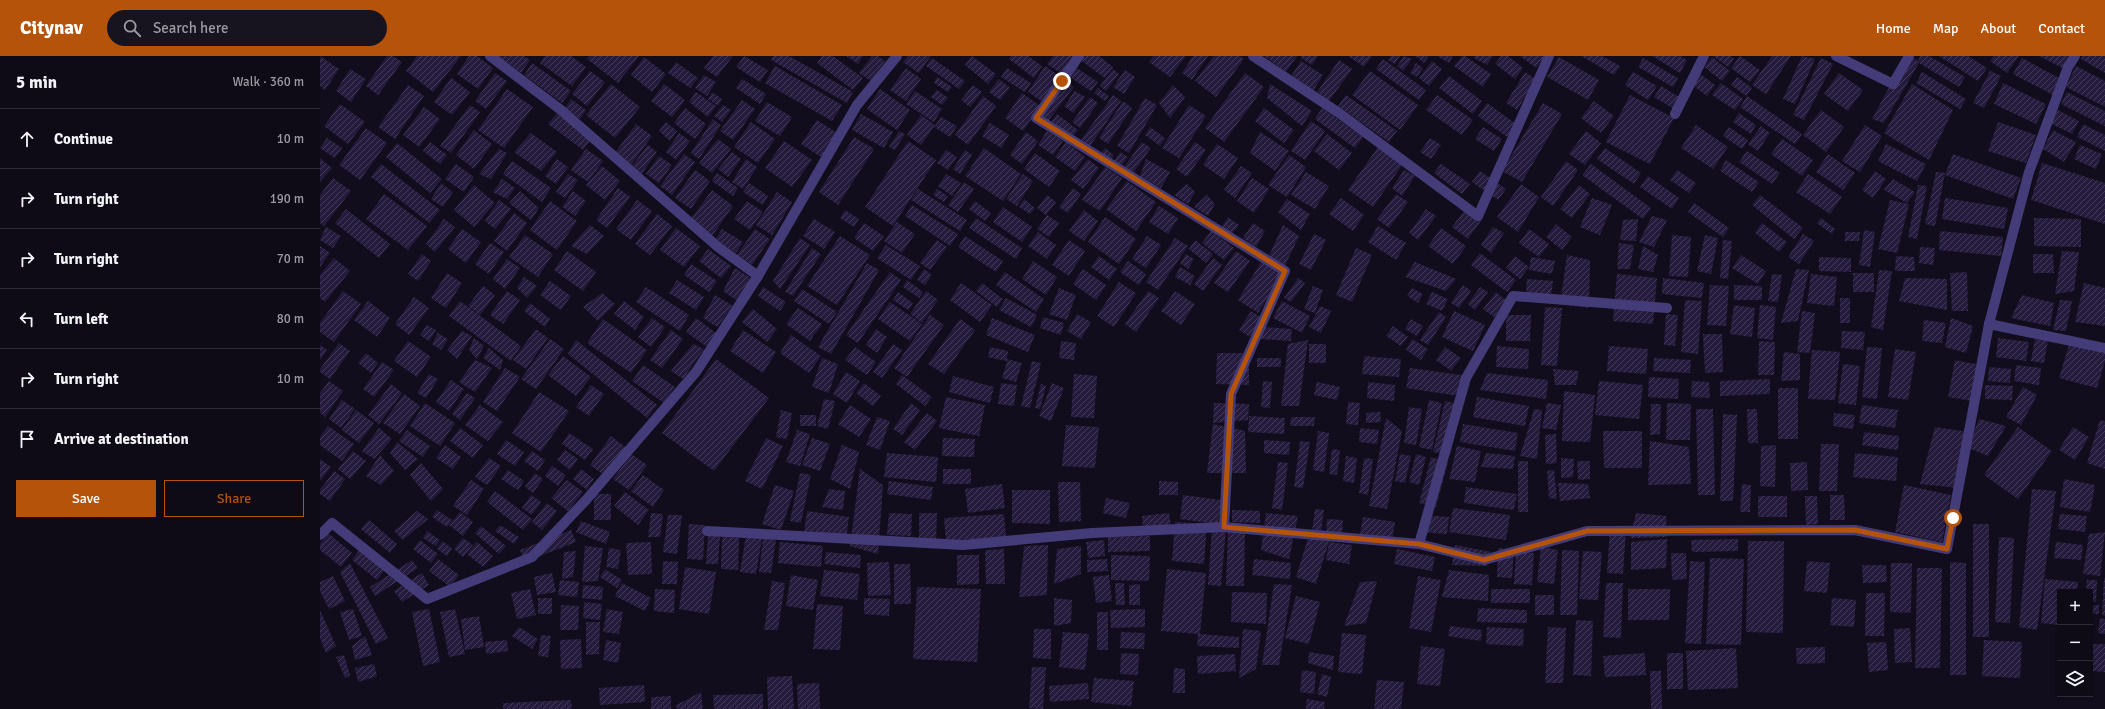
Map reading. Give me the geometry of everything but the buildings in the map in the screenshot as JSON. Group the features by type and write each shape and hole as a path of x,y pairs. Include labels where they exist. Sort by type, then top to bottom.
{"street":[{"path":"490,56 561,110 718,247 758,276"},
{"path":"320,535 332,522 427,599 532,557 586,500 696,372 758,276 858,105 897,56"},
{"path":"1079,56 1036,118 1285,271 1231,394 1224,527"},
{"path":"1253,56 1339,113 1478,216 1549,56"},
{"path":"1674,114 1704,56"},
{"path":"1836,56 1893,84 1909,56"},
{"path":"707,531 962,545 1092,533 1224,527 1419,544 1484,560 1587,531 1855,530 1947,549 1989,324 2029,172 2068,67 2075,56"},
{"path":"1419,544 1466,378 1513,296 1667,308"},
{"path":"1989,324 2105,348"}],"route":[{"path":"1062,81 1036,118 1285,271 1231,394 1224,527 1419,544 1484,560 1587,531 1855,530 1947,549 1953,518"}]}
